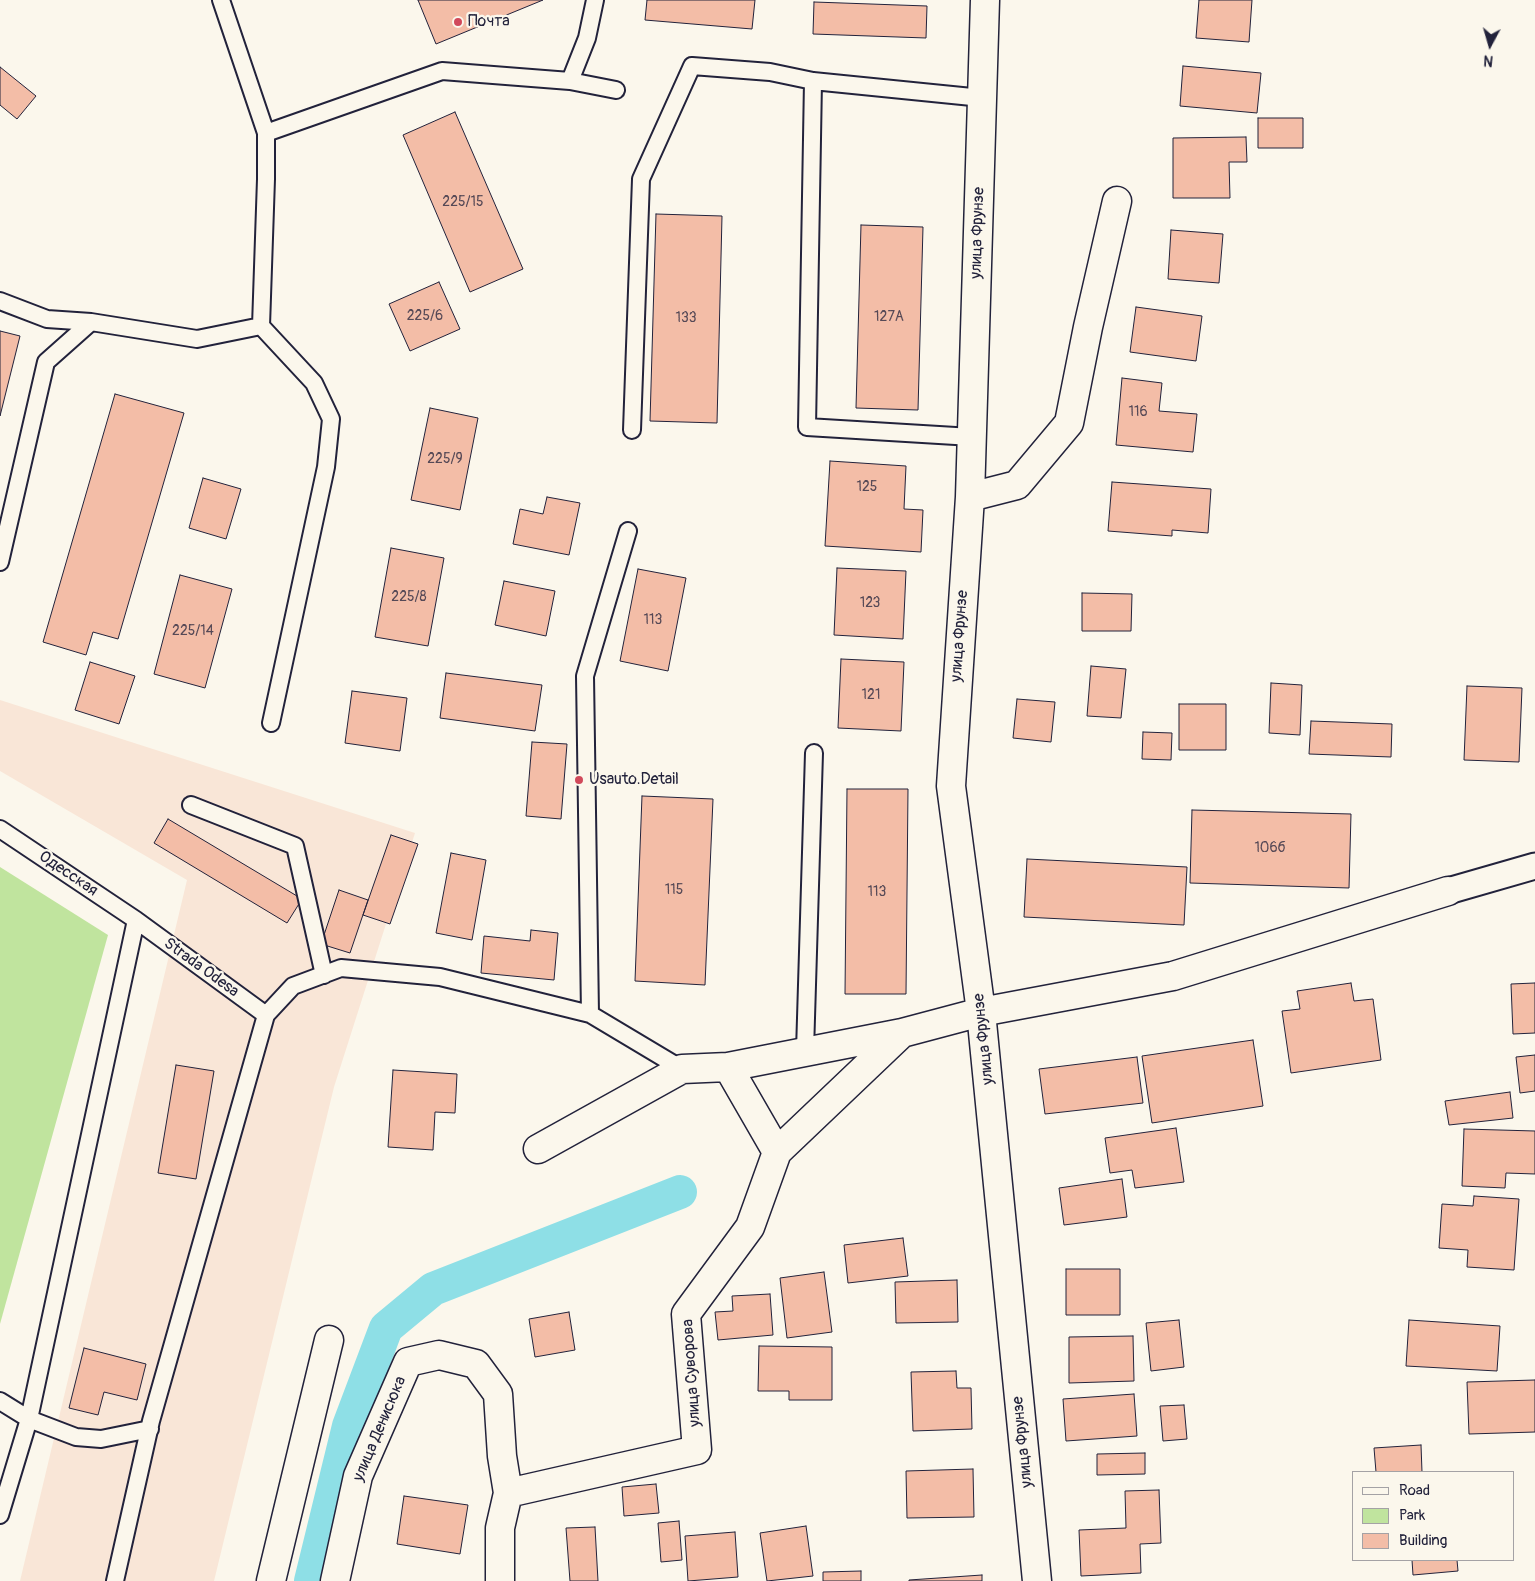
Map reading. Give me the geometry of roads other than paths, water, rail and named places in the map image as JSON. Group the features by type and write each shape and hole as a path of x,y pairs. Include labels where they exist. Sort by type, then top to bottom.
{"street":[{"name":"улица Фрунзе","path":"986,0 970,497 951,786 981,1012 1037,1581"},
{"path":"970,497 1018,485 1069,423 1088,327 1117,201"},
{"path":"538,1149 682,1069 728,1066 902,1033 981,1012 1173,976 1535,866"},
{"name":"улица Суворова","path":"508,1493 697,1450 686,1314 750,1227 777,1152 902,1033"},
{"path":"728,1066 777,1152"},
{"path":"271,1581 329,1340"},
{"name":"улица Денисюка","path":"335,1581 358,1476 408,1362 438,1355 476,1364 498,1394 502,1456 508,1493"},
{"path":"500,1581 500,1528 508,1493"}],"lane":[{"path":"221,0 266,133 261,326 314,383 331,419 326,467 271,723"},
{"path":"570,81 587,38 595,0"},
{"path":"632,430 641,178 692,66 770,72 813,81 982,98"},
{"path":"266,133 442,71 570,81 616,90"},
{"path":"813,81 807,427 972,437"},
{"path":"0,301 47,319 90,322 197,339 261,326"},
{"path":"0,562 46,362 90,322"},
{"path":"590,1014 585,676 628,531"},
{"path":"805,1051 814,753"},
{"path":"191,805 295,846 324,975"},
{"name":"Одесская","path":"0,829 136,920"},
{"path":"0,1515 29,1420 136,920"},
{"name":"Strada Odesa","path":"136,920 266,1015"},
{"path":"115,1581 150,1429 266,1015 293,986 341,968 440,977 590,1014 682,1069"},
{"path":"0,1401 29,1420 76,1437 100,1439 150,1429"}],"waterway":[{"path":"311,1581 349,1426 386,1328 433,1289 680,1192"}],"place":[{"name":"Почта","path":"458,22"},
{"name":"Usauto.Detail","path":"579,780"}]}
